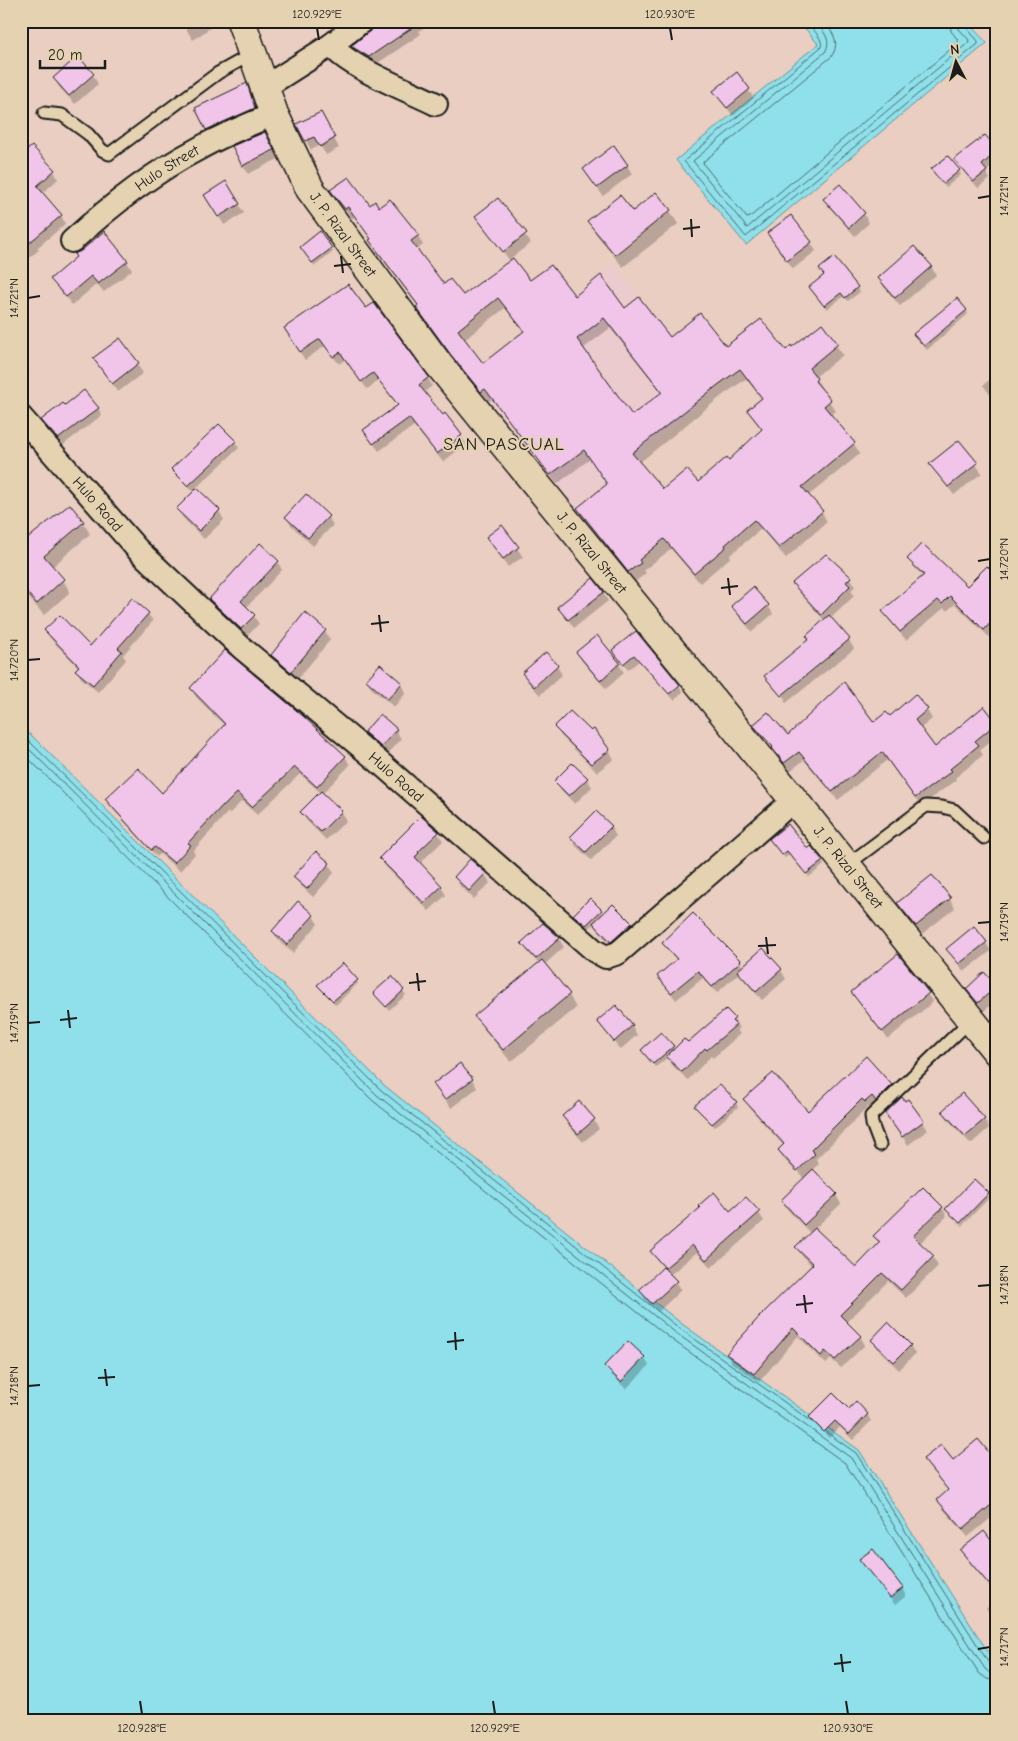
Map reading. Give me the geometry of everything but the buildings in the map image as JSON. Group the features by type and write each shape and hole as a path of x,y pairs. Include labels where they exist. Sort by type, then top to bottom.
{"main road":[{"name":"J. P. Rizal Street","path":"241,21 274,114 310,189 439,365 997,1052"}],"street":[{"path":"265,87 331,44 362,21"},
{"path":"331,44 341,55 356,64 436,104"},
{"name":"Hulo Street","path":"72,241 102,213 198,148 274,114"},
{"name":"Hulo Road","path":"21,417 138,550 186,596 242,648 378,761 595,951 606,956 618,953 794,800"}],"lane":[{"path":"44,114 62,115 88,134 102,150 109,154 218,73 253,54"},
{"path":"847,865 926,806 954,810 984,838"},
{"path":"880,1145 871,1116 971,1020"}],"shaded area":[{"path":"614,264 716,390 575,508 484,393 534,356 520,334"}],"water":[{"path":"799,21 970,21 968,23 987,43 746,245 676,160 818,44"},
{"path":"21,727 385,1086 682,1324 859,1450 997,1666 997,1720 21,1720"}],"district":[{"name":"SAN PASCUAL","path":"504,444"}]}
